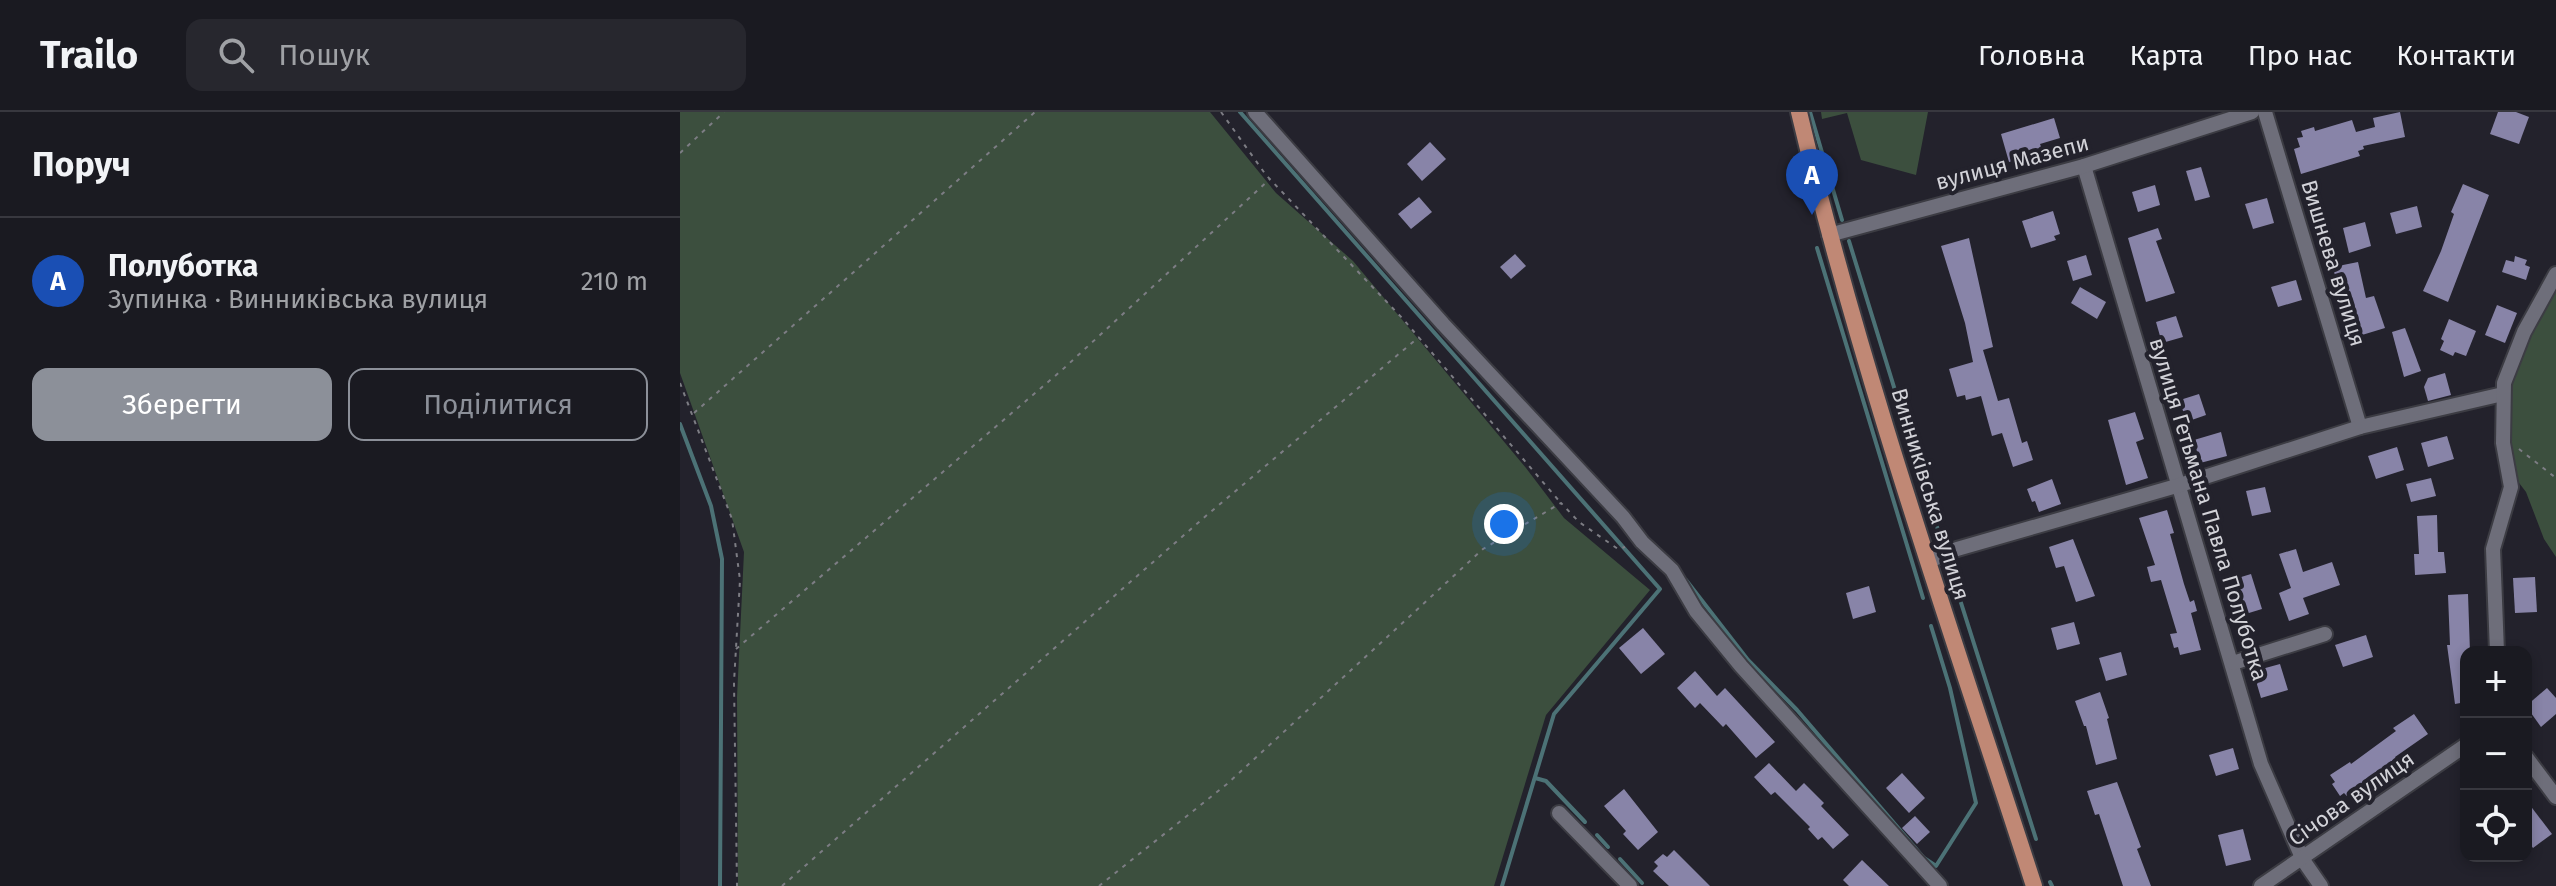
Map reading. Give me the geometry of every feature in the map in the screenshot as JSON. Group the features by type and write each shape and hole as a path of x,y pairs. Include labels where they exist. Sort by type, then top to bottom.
{"main road":[{"name":"Винниківська вулиця","path":"1799,112 1829,235 1929,561 2034,886"}],"street":[{"path":"1255,112 1443,324 1623,517 1642,542 1672,570 1696,611 1741,666 1940,886"},
{"name":"вулиця Мазепи","path":"1829,235 2084,166 2252,112"},
{"name":"Вишнева вулиця","path":"2265,112 2360,427"},
{"name":"вулиця Гетьмана Павла Полуботка","path":"2084,166 2261,764 2303,860 2321,886"},
{"path":"2497,646 2493,549 2511,487 2503,443 2504,383 2524,332 2556,274"},
{"path":"1929,561 1957,549 2180,485 2360,427 2503,394"},
{"path":"2233,663 2325,634"},
{"name":"Січова вулиця","path":"2261,886 2460,749"},
{"path":"2532,765 2556,797"},
{"path":"1559,813 1630,886"}],"path":[{"path":"680,153 724,112"},
{"path":"692,415 1035,112"},
{"path":"1221,112 1270,179 1419,337 1579,522 1618,549 1642,542"},
{"path":"736,649 1062,370 1270,179"},
{"path":"782,886 1195,525 1419,337"},
{"path":"680,383 732,519 740,580 734,682 737,886"},
{"path":"2503,443 2517,448 2556,478"},
{"path":"1099,886 1227,784 1483,549 1561,503"}],"green space":[{"path":"680,112 1210,112 1276,193 1353,261 1564,518 1650,590 1546,715 1494,886 738,886 737,697 744,552 680,373"},
{"path":"1821,112 1928,112 1916,175 1861,160 1847,113 1822,119"},
{"path":"2556,285 2556,557 2544,539 2526,492 2507,458 2505,390 2527,339"}],"building":[{"path":"2400,112 2405,137 2363,146 2364,149 2358,151 2360,156 2301,174 2294,149 2300,147 2297,138 2303,137 2301,131 2314,127 2315,131 2352,120 2356,132 2375,127 2373,118"},
{"path":"2498,112 2516,112 2529,117 2519,144 2490,134"},
{"path":"2054,118 2060,138 2040,144 2043,152 2009,162 2001,134"},
{"path":"1430,142 1446,159 1422,181 1407,164"},
{"path":"2201,167 2210,197 2195,201 2186,171"},
{"path":"2463,184 2489,195 2448,302 2423,291 2441,251 2454,214 2451,212"},
{"path":"2155,185 2160,205 2138,212 2132,192"},
{"path":"1419,197 1432,212 1411,229 1398,214"},
{"path":"2267,198 2274,223 2253,229 2245,204"},
{"path":"2417,206 2422,227 2396,234 2390,213"},
{"path":"2053,211 2060,234 2054,236 2056,240 2031,248 2022,221"},
{"path":"2365,222 2371,246 2349,253 2343,228"},
{"path":"2158,228 2162,239 2156,241 2175,293 2146,302 2128,238"},
{"path":"1969,238 1993,347 1983,350 1998,401 2009,398 2022,443 2027,441 2033,460 2013,467 2002,433 1992,436 1981,396 1966,400 1965,395 1957,397 1949,369 1973,362 1965,323 1941,246"},
{"path":"1515,254 1526,266 1511,279 1500,267"},
{"path":"2086,255 2092,275 2073,281 2067,261"},
{"path":"2515,256 2527,260 2525,265 2530,267 2526,280 2502,272 2506,260 2514,262"},
{"path":"2358,262 2366,298 2374,296 2385,328 2362,335 2361,332 2357,333 2344,292 2339,293 2333,267"},
{"path":"2296,280 2302,300 2278,307 2271,287"},
{"path":"2080,287 2106,302 2097,319 2071,303"},
{"path":"2497,305 2517,313 2505,343 2485,335"},
{"path":"2176,316 2183,337 2162,343 2156,322"},
{"path":"2449,319 2476,331 2466,356 2455,352 2453,356 2440,350"},
{"path":"2405,328 2421,371 2404,377 2392,332"},
{"path":"2445,373 2451,395 2428,401 2424,387 2428,378"},
{"path":"2199,394 2206,415 2186,422 2180,400"},
{"path":"2135,412 2144,439 2136,442 2148,478 2126,485 2108,420"},
{"path":"2221,432 2227,456 2200,463 2194,440"},
{"path":"2447,436 2454,459 2428,467 2421,443"},
{"path":"2397,447 2404,470 2376,479 2368,456"},
{"path":"2431,478 2436,496 2411,502 2406,484"},
{"path":"2052,479 2061,504 2039,512 2027,489"},
{"path":"2265,487 2271,512 2252,516 2246,491"},
{"path":"2167,510 2174,533 2170,534 2184,584 2190,602 2194,600 2197,611 2191,613 2201,650 2180,655 2178,647 2174,648 2170,634 2177,633 2161,580 2151,582 2147,567 2155,565 2139,518"},
{"path":"2437,515 2438,552 2444,552 2446,573 2415,575 2414,554 2419,554 2417,516"},
{"path":"2073,539 2095,596 2076,602 2064,566 2056,568 2049,547"},
{"path":"2296,549 2303,572 2332,562 2340,585 2303,598 2309,614 2289,621 2279,593 2291,588 2279,554"},
{"path":"2251,574 2262,609 2239,616 2228,581"},
{"path":"2535,577 2537,612 2515,613 2513,578"},
{"path":"1869,586 1876,612 1853,619 1846,593"},
{"path":"2468,594 2470,646 2460,646 2460,703 2455,704 2447,645 2450,645 2448,595"},
{"path":"2074,622 2080,644 2057,650 2051,628"},
{"path":"1643,628 1665,654 1641,674 1619,648"},
{"path":"2366,635 2373,657 2343,667 2335,645"},
{"path":"2121,652 2127,675 2106,681 2099,658"},
{"path":"2280,664 2288,690 2261,698 2256,681 2261,680 2258,670"},
{"path":"1695,671 1717,696 1725,688 1775,742 1756,758 1726,724 1723,727 1700,703 1695,708 1677,688"},
{"path":"2547,688 2556,698 2556,714 2541,727 2532,714 2532,701"},
{"path":"2100,692 2117,759 2096,765 2086,726 2075,701"},
{"path":"2414,714 2428,734 2395,757 2397,760 2365,784 2347,796 2344,793 2340,796 2330,775 2351,764"},
{"path":"2233,748 2239,769 2216,776 2209,755"},
{"path":"1769,763 1796,791 1804,783 1849,835 1833,849 1822,837 1818,840 1808,829 1810,827 1775,792 1771,795 1754,777"},
{"path":"1902,773 1925,798 1909,813 1886,788"},
{"path":"2117,782 2141,847 2137,849 2151,886 2123,886 2099,814 2095,815 2087,791"},
{"path":"1624,789 1658,832 1638,850 1604,806"},
{"path":"2532,808 2552,834 2532,847"},
{"path":"1915,816 1930,832 1917,844 1902,828"},
{"path":"2243,829 2251,860 2226,866 2218,835"},
{"path":"1674,850 1710,886 1669,886 1653,871 1658,866 1654,862 1663,854 1667,857"},
{"path":"1862,860 1889,886 1849,886 1843,880"}],"waterway":[{"path":"1240,112 1660,589 1554,714 1502,886"},
{"path":"1810,112 1842,220"},
{"path":"1849,241 1942,543"},
{"path":"1817,248 1923,598"},
{"path":"680,424 711,506 722,559 720,886"},
{"path":"1949,565 2036,839"},
{"path":"1686,580 1748,660 1797,710 1924,858 1936,866 1976,803 1950,688 1931,626"},
{"path":"1535,778 1546,781 1585,822"},
{"path":"1597,835 1608,847"},
{"path":"1620,859 1642,883"},
{"path":"2050,882 2052,886"}],"place":[{"name":"Полуботка","path":"1812,215"}]}
